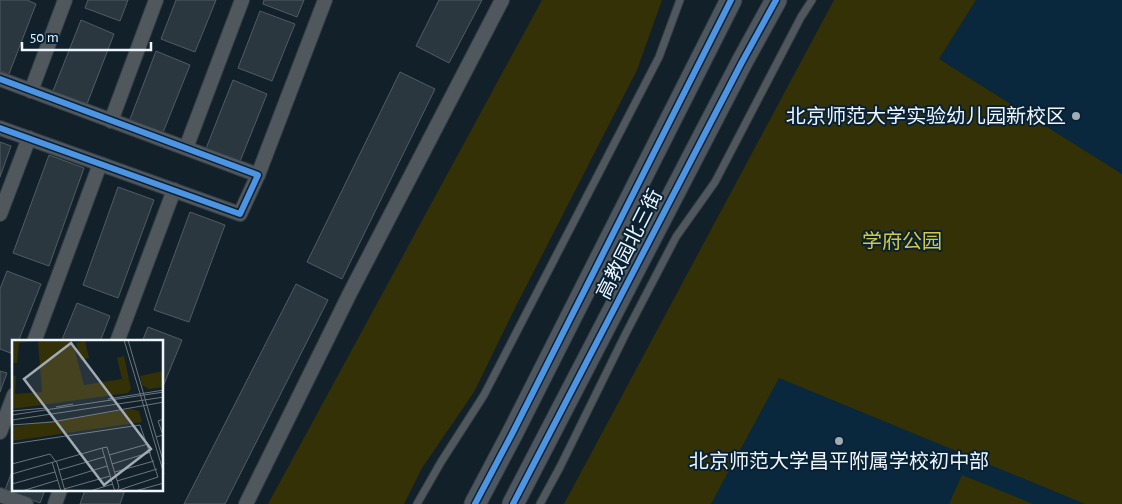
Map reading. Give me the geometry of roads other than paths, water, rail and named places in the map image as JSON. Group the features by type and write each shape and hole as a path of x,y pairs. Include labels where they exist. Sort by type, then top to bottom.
{"main road":[{"name":"高教园北三街","path":"475,504 731,0"},
{"name":"高教园北三街","path":"513,504 733,79 776,0"}],"street":[{"path":"31,91 65,0"},
{"path":"111,121 156,0"},
{"path":"186,148 242,0"},
{"path":"0,128 240,214 258,175 325,0"},
{"path":"246,504 350,293 502,0"},
{"path":"0,79 258,175"},
{"path":"0,214 29,138"},
{"path":"35,340 100,164"},
{"path":"117,340 174,190"},
{"path":"0,432 12,400"},
{"path":"55,504 59,492"},
{"path":"0,495 26,504"}],"lane":[{"path":"418,504 441,462 476,408 501,362 659,57 680,0"},
{"path":"540,504 676,237 716,182 801,17 812,0"}],"place":[{"name":"北京师范大学实验幼儿园新校区","path":"1076,116"},
{"name":"北京师范大学昌平附属学校初中部","path":"839,441"}],"park label":[{"name":"学府公园","path":"902,241"}]}
